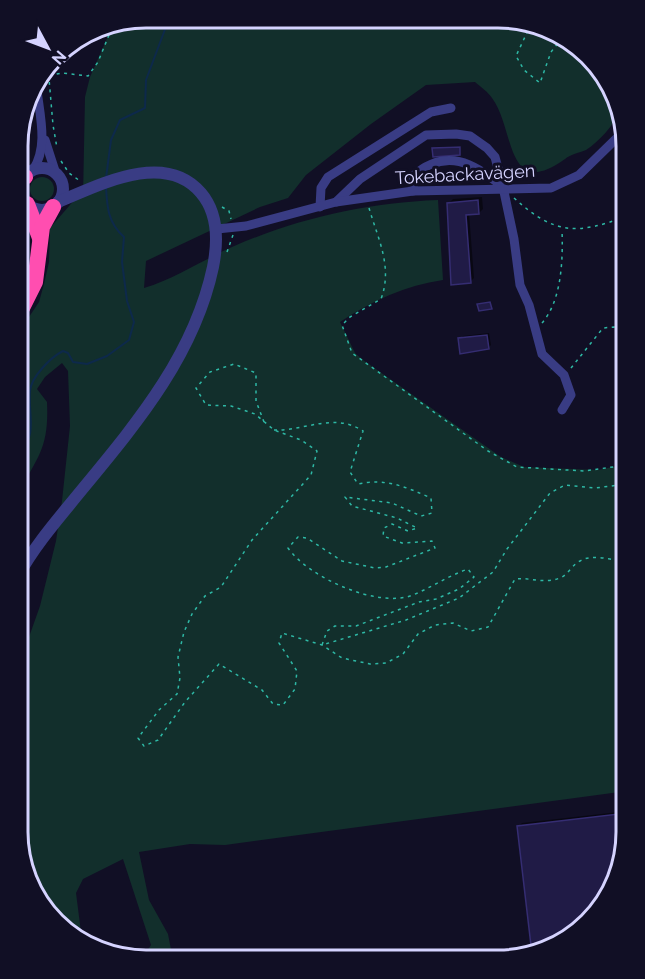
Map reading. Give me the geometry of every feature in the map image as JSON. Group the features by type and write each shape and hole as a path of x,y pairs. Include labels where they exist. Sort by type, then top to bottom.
{"highway":[{"path":"28,296 35,282 45,217 55,205"},
{"path":"28,210 40,238"}],"street":[{"path":"28,173 41,154 38,98"},
{"path":"320,207 321,188 328,177 431,112 451,108"},
{"path":"41,129 63,191 55,205"},
{"path":"336,202 360,179 418,139 436,134 470,136 487,148 495,158 503,187 514,239 520,285 529,305 542,354 564,375 571,395 562,410"},
{"name":"Tokebackavägen","path":"217,229 336,202 413,191 503,187 551,188 579,175 616,139"},
{"path":"413,191 412,176 423,167 440,162 473,164 503,187"},
{"path":"28,175 47,169 74,185 161,172 191,183 210,205 217,229 214,260 203,304 161,389 46,534 28,561"},
{"path":"28,202 39,210 55,205 87,184"}],"path":[{"path":"527,33 516,56 524,70 540,83 551,52 557,44"},
{"path":"78,77 93,72 109,35"},
{"path":"49,81 58,151"},
{"path":"61,160 75,179 87,184"},
{"path":"503,187 537,215 562,229 587,228 617,219"},
{"path":"366,198 381,246 387,275 381,299 350,317 342,326 352,354 488,451 517,467 584,471 617,466"},
{"path":"221,206 230,211 234,240 223,259"},
{"path":"535,332 551,313 560,272 562,229"},
{"path":"564,375 603,328 617,328"},
{"path":"264,422 256,401 256,373 234,364 210,372 196,387 206,405 231,406 255,414 264,422 274,430 301,440 317,451 311,475 252,540 221,587 206,597 192,614 184,632 178,657 180,678 177,694 159,710 138,738 144,746 158,740 185,702 219,664 262,690 273,704 283,705 295,689 297,671 279,642 282,633 322,645 342,658 370,664 386,663 404,654 418,634 435,625 453,623 471,631 488,627 515,579 527,578 539,582 562,577 580,561 595,557 616,560"},
{"path":"274,430 290,431 317,424 349,422 363,431 350,472 358,484 377,480 395,483 431,498 432,513 421,516 392,503 345,497 352,506 397,518 417,528 408,531 392,524 384,528 383,536 392,541 432,542 435,548 386,567 375,568 342,561 307,538 298,537 288,548 309,570 360,594 385,598 411,596 435,582 468,569 474,578 459,589 436,599 419,602 356,626 335,626 327,631 322,645"},
{"path":"322,645 406,620 459,598 493,572 507,549 550,493 565,485 595,488 617,485"}],"green space":[{"path":"146,28 499,28 544,37 558,44 582,63 601,87 614,122 605,133 586,150 546,170 532,172 522,167 515,156 499,111 490,96 475,82 426,85 371,124 306,175 288,198 260,207 146,261 144,288 232,247 307,220 385,205 438,200 443,280 429,282 390,295 340,322 355,353 363,360 501,457 524,467 598,470 617,466 616,792 225,845 190,844 139,852 149,900 168,934 171,950 148,950 151,945 123,859 83,879 76,893 81,930 63,916 44,892 37,878 31,856 28,833 28,640 40,606 56,541 70,426 68,371 62,363 45,377 37,389 47,402 46,430 41,450 28,476 28,318 39,302 44,284 49,262 50,228 76,198 83,197 85,97 90,77 109,35"},
{"path":"42,177 51,180 54,189 51,198 42,201 33,198 30,189 33,180"}],"building":[{"path":"460,147 460,155 433,157 432,148"},
{"path":"478,200 479,214 466,215 471,283 451,285 447,203"},
{"path":"490,302 492,309 479,311 477,304"},
{"path":"487,335 489,349 460,354 458,338"},
{"path":"616,814 614,856 601,892 582,916 570,926 558,935 531,946 517,826"}],"waterway":[{"path":"106,178 111,140 120,120 145,108 146,80 166,28"},
{"path":"28,439 31,424 30,391 42,368 63,351 68,353 73,362 87,364 107,356 129,340 134,322 127,301 122,262 124,237 112,220 106,187"}]}
